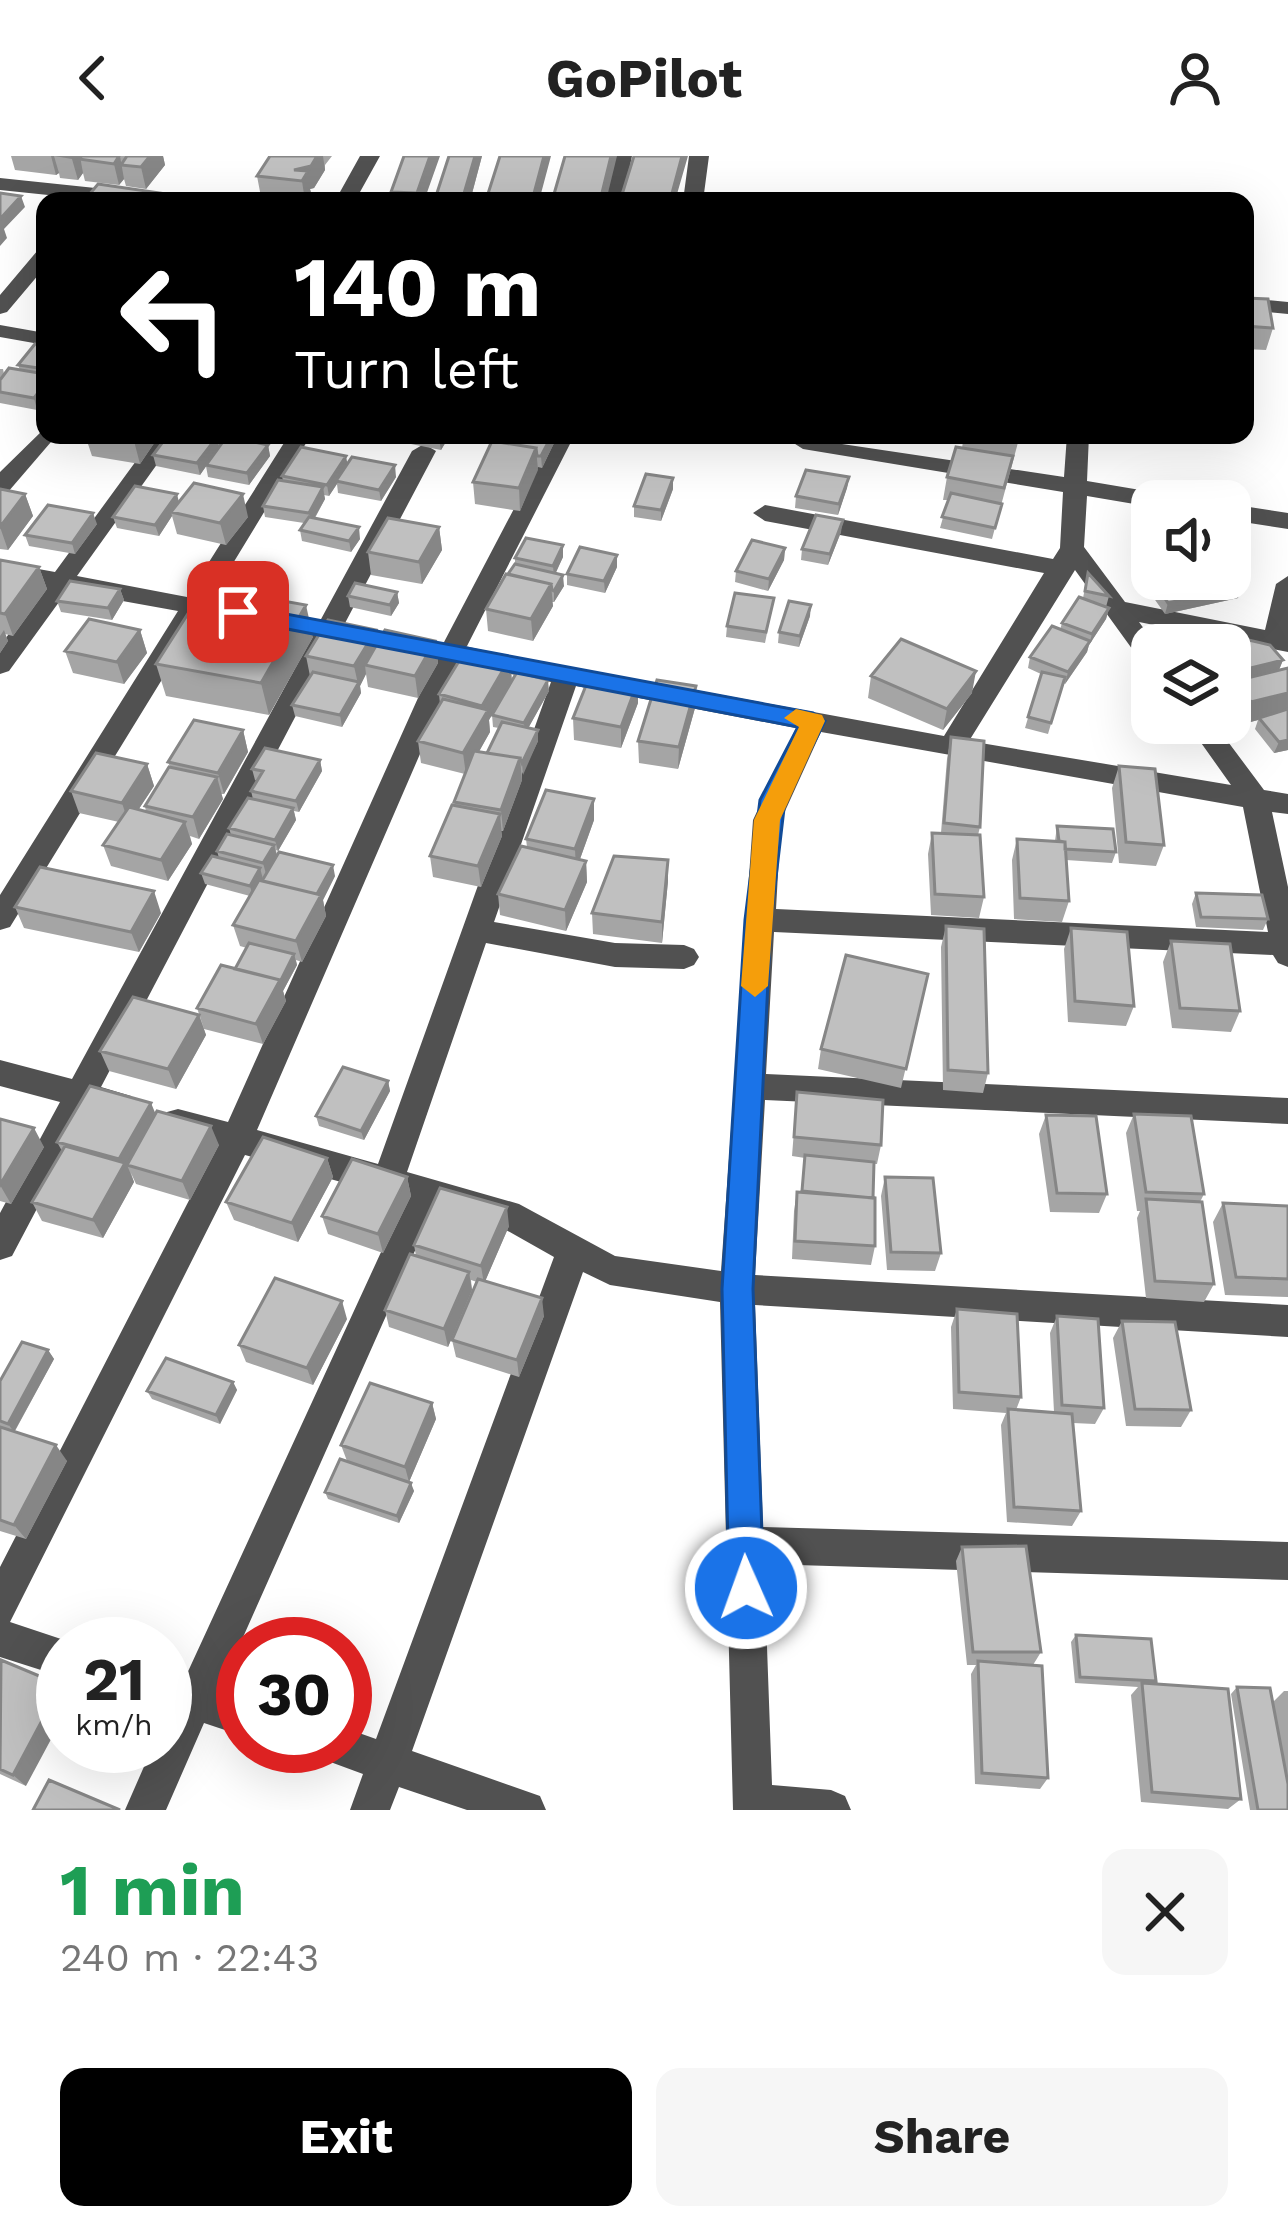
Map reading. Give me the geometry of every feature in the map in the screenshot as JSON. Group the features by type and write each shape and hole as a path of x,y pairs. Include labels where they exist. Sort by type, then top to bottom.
{"street":[{"path":"0,169 8,156"},
{"path":"350,192 370,156"},
{"path":"615,192 622,156"},
{"path":"694,192 699,156"},
{"path":"0,184 57,192"},
{"path":"0,308 36,265"},
{"path":"1254,305 1288,308"},
{"path":"0,331 36,337"},
{"path":"0,487 38,444"},
{"path":"0,665 160,444"},
{"path":"0,919 294,444"},
{"path":"0,1607 237,1139 450,655 559,444"},
{"path":"815,444 1131,495"},
{"path":"951,748 1067,558 1078,444"},
{"path":"0,1245 424,451"},
{"path":"765,513 1067,558 1131,629"},
{"path":"1251,515 1288,521"},
{"path":"0,570 193,602 327,632 951,748 1288,804"},
{"path":"1116,609 1281,642 1288,584"},
{"path":"389,1177 567,674"},
{"path":"813,721 772,800 758,920 737,1289 753,1807 831,1810"},
{"path":"758,920 1287,950 1283,907 1255,798 1215,744"},
{"path":"476,930 614,955 684,957"},
{"path":"0,1073 389,1177 507,1214 610,1270 737,1289 1288,1321"},
{"path":"749,1086 1288,1111"},
{"path":"192,1671 425,1189"},
{"path":"370,1810 573,1252"},
{"path":"745,1545 1288,1561"},
{"path":"0,1638 36,1649"},
{"path":"372,1757 526,1810"},
{"path":"145,1810 156,1773"}],"building":[{"path":"119,156 114,164 79,159"},
{"path":"127,156 150,156 141,167 121,165"},
{"path":"270,156 317,156 311,166 294,170 308,171 302,181 257,176"},
{"path":"404,156 430,156 417,192 391,192"},
{"path":"449,156 475,156 464,192 437,192"},
{"path":"500,156 544,156 534,192 489,192"},
{"path":"565,156 611,156 602,192 555,192"},
{"path":"634,156 682,156 672,192 623,192"},
{"path":"98,184 153,192 91,192"},
{"path":"0,193 21,196 0,219"},
{"path":"1254,298 1268,299 1273,328 1254,327"},
{"path":"35,344 36,344 36,368 18,365"},
{"path":"9,368 36,372 36,395 0,392 0,380"},
{"path":"161,444 212,444 197,463 153,455"},
{"path":"221,444 268,445 247,473 206,465"},
{"path":"491,444 536,448 519,488 473,482"},
{"path":"511,444 547,444 541,456 536,448"},
{"path":"301,447 346,456 327,485 282,476"},
{"path":"956,447 1013,456 1004,488 947,477"},
{"path":"352,457 395,465 379,490 336,481"},
{"path":"806,470 849,477 839,504 796,496"},
{"path":"646,474 673,478 661,510 634,506"},
{"path":"278,480 323,487 309,513 263,506"},
{"path":"194,483 243,494 220,523 171,512"},
{"path":"135,486 177,494 155,525 113,517"},
{"path":"0,489 25,494 0,527"},
{"path":"951,493 1002,504 995,528 942,517"},
{"path":"48,505 93,513 72,543 25,535"},
{"path":"816,515 843,520 830,554 802,549"},
{"path":"309,517 359,527 349,541 300,530"},
{"path":"388,518 439,527 419,562 368,552"},
{"path":"526,538 563,545 553,566 515,558"},
{"path":"752,540 785,548 769,579 736,571"},
{"path":"580,547 617,555 604,581 567,574"},
{"path":"0,560 39,567 5,614 0,613"},
{"path":"515,564 563,575 554,591 551,584 508,574"},
{"path":"1088,573 1109,596 1085,591"},
{"path":"506,574 551,584 531,619 486,609"},
{"path":"70,581 120,589 108,608 57,601"},
{"path":"355,583 397,592 390,605 348,596"},
{"path":"205,587 306,605 261,683 156,664"},
{"path":"735,593 774,598 766,632 727,626"},
{"path":"1079,597 1109,608 1092,634 1062,623"},
{"path":"789,601 811,605 800,636 779,632"},
{"path":"89,619 140,630 117,662 65,651"},
{"path":"328,620 376,630 354,666 306,656"},
{"path":"1052,626 1090,641 1068,672 1030,657"},
{"path":"385,630 435,641 415,676 365,665"},
{"path":"901,639 976,671 947,709 871,676"},
{"path":"1251,641 1270,645 1283,660 1251,668"},
{"path":"467,648 510,658 482,706 439,694"},
{"path":"1288,668 1288,693 1251,702 1251,677"},
{"path":"313,672 359,682 340,715 292,705"},
{"path":"517,672 548,680 524,723 492,715"},
{"path":"1042,672 1065,677 1051,723 1028,717"},
{"path":"591,673 638,681 621,727 573,718"},
{"path":"657,680 696,686 679,747 638,741"},
{"path":"443,699 488,710 463,753 418,741"},
{"path":"1288,709 1288,740 1279,742 1259,718"},
{"path":"194,720 243,730 218,773 168,762"},
{"path":"502,722 538,730 522,763 520,758 487,753"},
{"path":"951,737 984,741 980,827 944,823"},
{"path":"265,748 320,760 296,801 251,791 263,771 252,769"},
{"path":"474,751 520,758 501,810 454,802"},
{"path":"96,753 147,764 122,803 71,791"},
{"path":"1119,766 1155,769 1164,845 1126,842"},
{"path":"169,767 217,777 193,817 145,806"},
{"path":"546,790 594,799 575,849 526,839"},
{"path":"248,798 293,808 275,840 229,828"},
{"path":"452,805 500,814 478,866 430,856"},
{"path":"129,807 185,822 161,860 103,845"},
{"path":"1057,826 1113,829 1116,852 1065,849"},
{"path":"932,833 980,835 984,897 935,894"},
{"path":"227,834 274,845 263,863 217,851"},
{"path":"1017,839 1065,842 1069,901 1020,898"},
{"path":"521,846 586,861 565,910 498,894"},
{"path":"279,852 333,865 317,894 262,881"},
{"path":"212,856 260,868 250,886 201,873"},
{"path":"614,856 668,860 662,922 592,913"},
{"path":"40,867 154,891 131,932 15,907"},
{"path":"259,880 321,895 296,941 233,925"},
{"path":"1196,893 1262,895 1268,919 1201,917"},
{"path":"946,926 984,929 988,1073 948,1070"},
{"path":"1071,928 1127,932 1134,1006 1075,1001"},
{"path":"1171,941 1230,944 1240,1011 1180,1008"},
{"path":"249,943 294,954 280,982 235,969"},
{"path":"846,955 928,974 906,1069 821,1049"},
{"path":"221,965 280,980 256,1024 197,1008"},
{"path":"133,997 199,1015 168,1069 100,1051"},
{"path":"343,1067 388,1081 361,1131 316,1116"},
{"path":"90,1086 151,1103 119,1159 57,1142"},
{"path":"797,1092 883,1100 881,1145 794,1137"},
{"path":"157,1111 211,1126 182,1181 127,1165"},
{"path":"1134,1114 1191,1116 1204,1194 1146,1192"},
{"path":"1046,1115 1096,1116 1107,1194 1057,1193"},
{"path":"0,1119 34,1128 0,1185"},
{"path":"263,1137 327,1158 292,1223 226,1202"},
{"path":"65,1146 125,1163 93,1220 32,1202"},
{"path":"805,1155 874,1162 873,1198 802,1191"},
{"path":"352,1159 407,1177 378,1234 322,1216"},
{"path":"885,1177 933,1178 941,1253 891,1252"},
{"path":"440,1188 507,1207 481,1266 414,1245"},
{"path":"797,1192 875,1198 875,1246 795,1241"},
{"path":"1146,1199 1202,1202 1214,1284 1155,1281"},
{"path":"1223,1203 1288,1206 1288,1279 1236,1277"},
{"path":"410,1254 469,1272 444,1329 385,1310"},
{"path":"275,1278 342,1301 307,1368 239,1345"},
{"path":"478,1279 542,1298 517,1360 452,1340"},
{"path":"957,1309 1017,1314 1021,1397 959,1392"},
{"path":"1057,1316 1098,1319 1104,1408 1062,1405"},
{"path":"1122,1321 1175,1322 1191,1410 1135,1409"},
{"path":"22,1342 48,1350 8,1424 0,1421 0,1381"},
{"path":"166,1358 233,1382 216,1415 147,1391"},
{"path":"370,1383 432,1403 405,1467 341,1445"},
{"path":"1008,1409 1072,1414 1081,1511 1014,1507"},
{"path":"0,1427 56,1445 14,1525 0,1520"},
{"path":"340,1459 411,1483 397,1516 325,1492"},
{"path":"1026,1546 1041,1652 973,1652 962,1547"},
{"path":"1076,1635 1151,1639 1156,1681 1080,1677"},
{"path":"1,1660 36,1675 36,1732 13,1775 0,1769"},
{"path":"978,1661 1042,1666 1048,1778 982,1773"},
{"path":"1142,1683 1228,1689 1241,1799 1152,1792"},
{"path":"1237,1687 1270,1688 1288,1784 1288,1810 1258,1810"},
{"path":"49,1780 120,1810 33,1810"}],"slow traffic":[{"path":"755,986 767,820 781,780 813,721 796,718"}],"route":[{"path":"238,612 813,721 772,800 758,920 737,1289 746,1588"}]}
